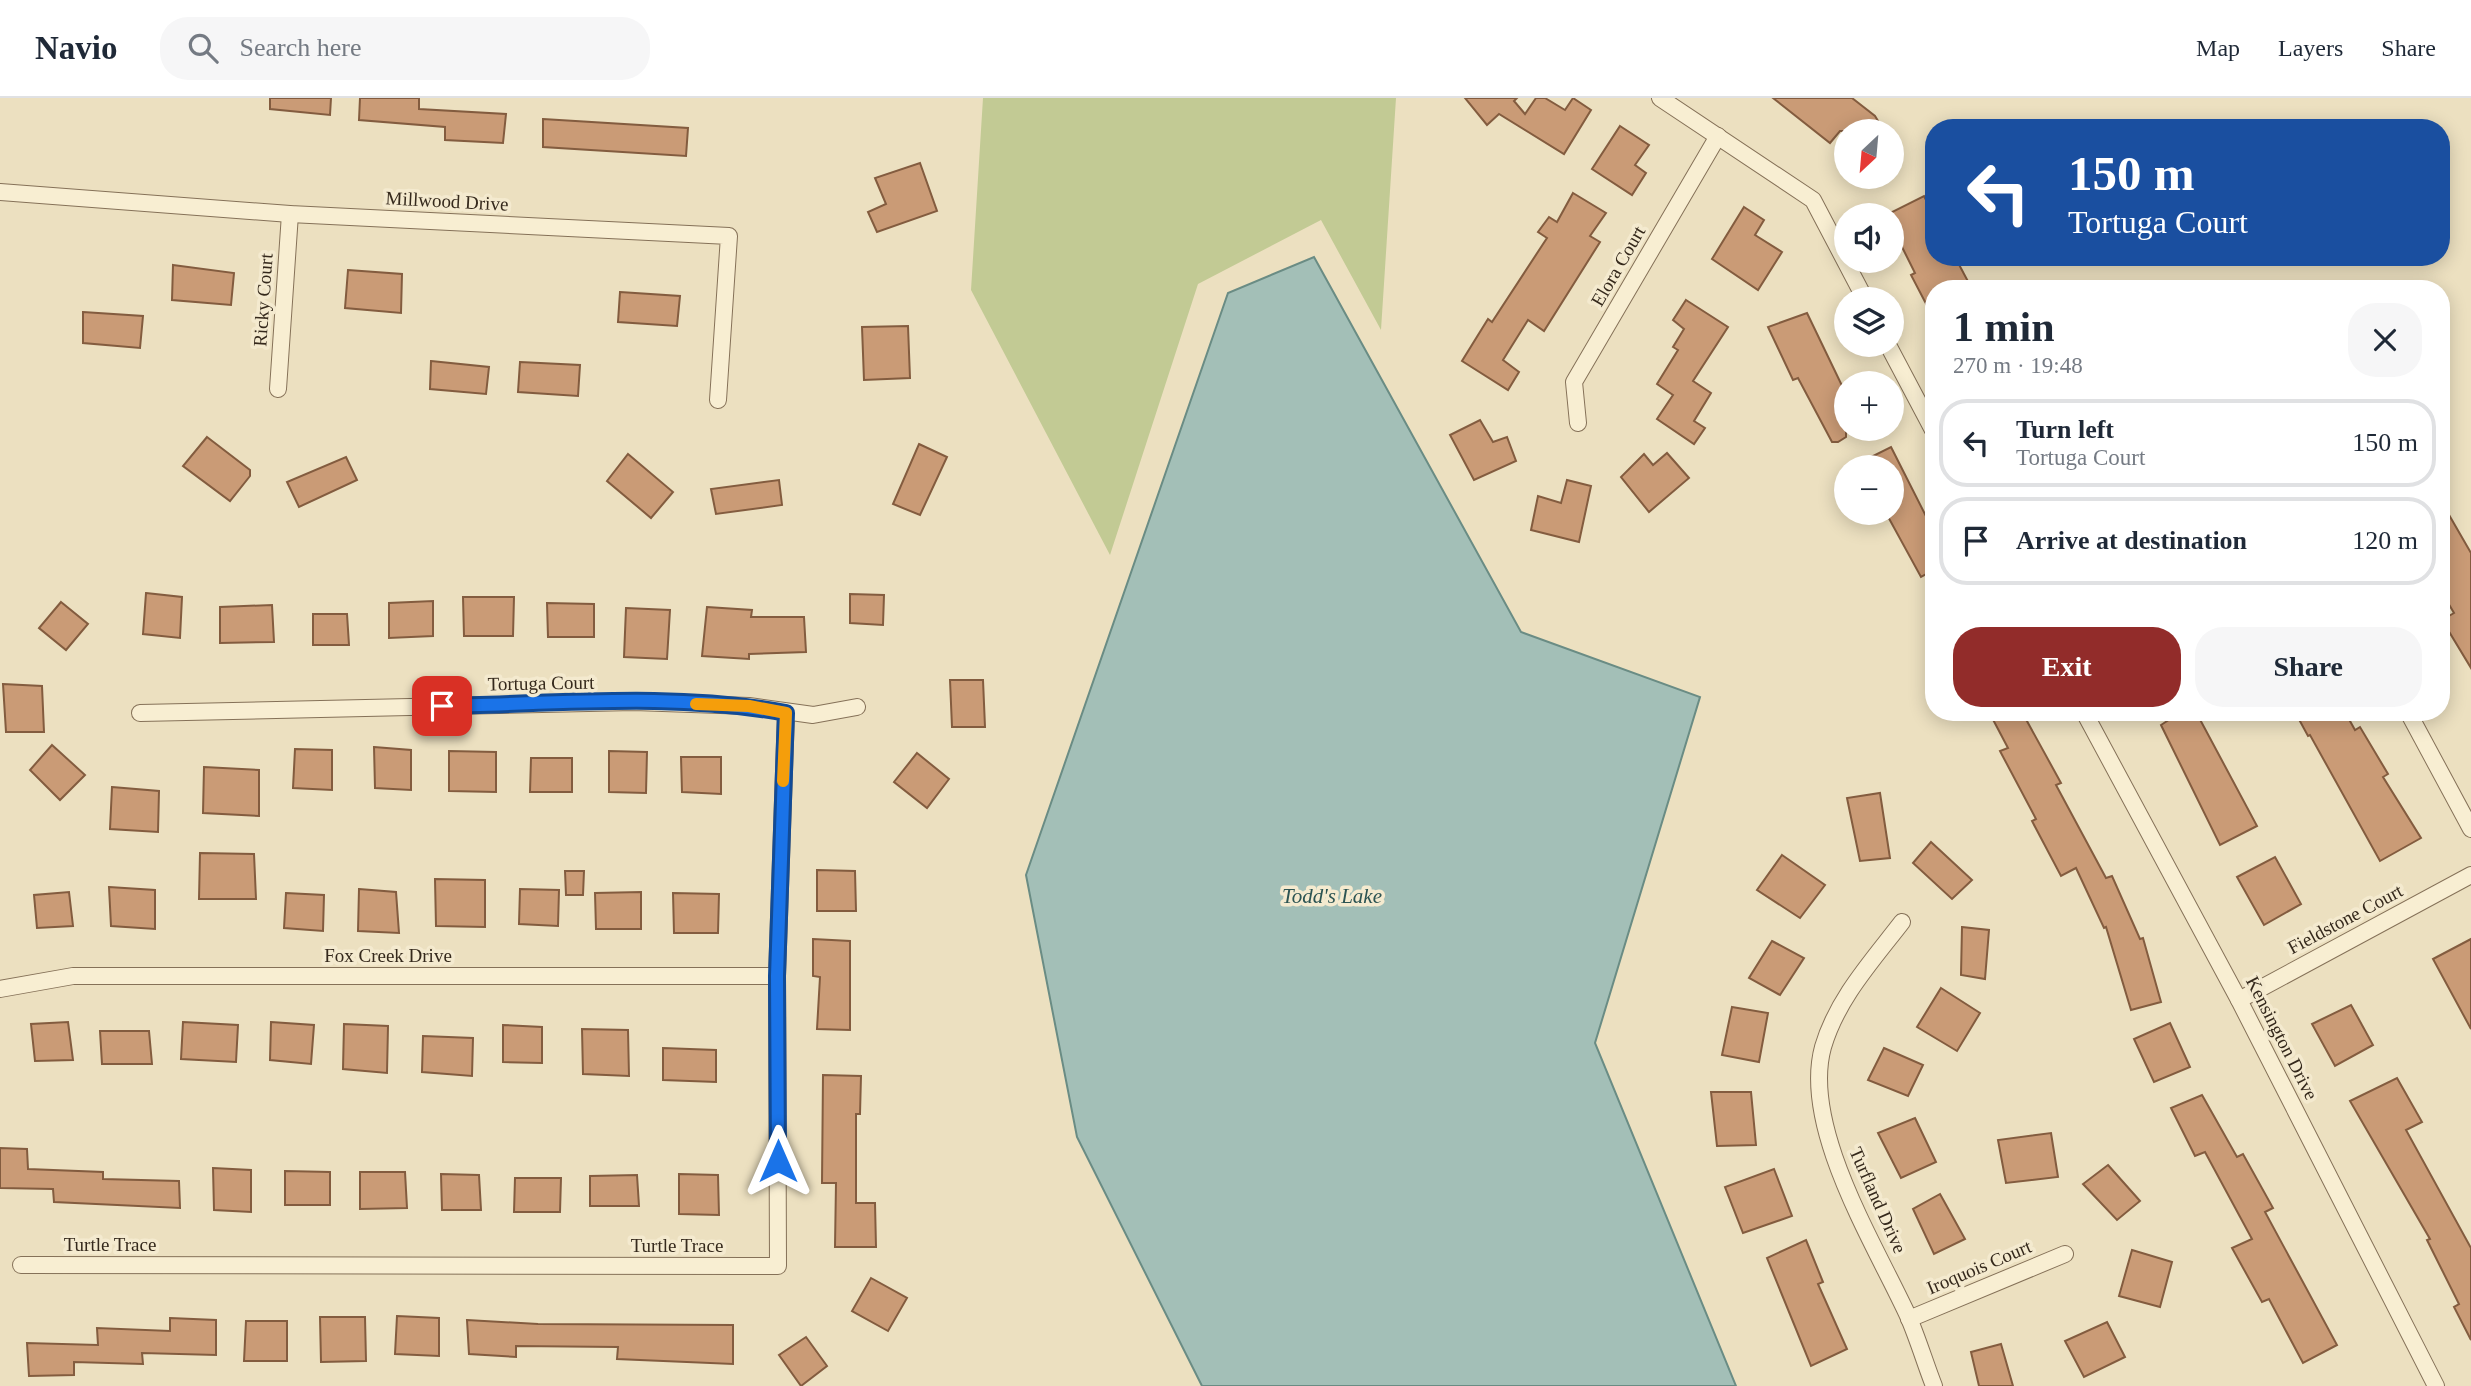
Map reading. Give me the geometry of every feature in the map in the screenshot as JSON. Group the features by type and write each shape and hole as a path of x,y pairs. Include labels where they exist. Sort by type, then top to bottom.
{"street":[{"path":"1660,98 1813,200 1859,287"},
{"name":"Elora Court","path":"1578,423 1574,382 1718,136"},
{"name":"Millwood Drive","path":"0,192 290,214 729,236 718,400"},
{"name":"Ricky Court","path":"278,389 290,214"},
{"path":"1894,357 1925,415"},
{"name":"Tortuga Court","path":"140,713 634,702 749,706 813,715 857,707"},
{"name":"Turtle Trace","path":"21,1265 778,1266 777,976 786,713"},
{"name":"Kensington Drive","path":"2089,721 2239,1000 2436,1386"},
{"path":"2414,721 2471,829"},
{"name":"Fieldstone Court","path":"2239,1000 2471,875"},
{"name":"Turfland Drive","path":"1902,922 1839,1005 1822,1049 1818,1097 1838,1169 1909,1319 1934,1386"},
{"name":"Fox Creek Drive","path":"0,989 74,976 777,976"},
{"name":"Iroquois Court","path":"1909,1319 2065,1254"}],"green space":[{"path":"983,98 1396,98 1381,330 1321,220 1198,284 1110,555 971,290"}],"water":[{"name":"Todd's Lake","path":"1314,257 1521,632 1700,697 1595,1043 1736,1386 1202,1386 1077,1137 1026,875 1228,293"}],"building":[{"path":"270,98 331,98 330,115 270,109"},
{"path":"360,98 419,98 419,109 506,114 503,143 445,140 445,127 359,120"},
{"path":"1465,98 1517,98 1514,101 1525,114 1536,98 1545,98 1565,110 1573,98 1591,110 1564,154 1499,114 1487,125"},
{"path":"1773,98 1852,98 1877,119 1834,119 1834,138 1830,143"},
{"path":"543,119 688,128 686,156 543,147"},
{"path":"1620,126 1649,145 1635,165 1646,173 1632,195 1592,169"},
{"path":"920,163 937,211 877,232 868,212 886,204 875,178"},
{"path":"1573,193 1606,213 1590,236 1600,242 1544,331 1528,320 1503,360 1519,372 1508,390 1462,361 1488,319 1492,322 1547,238 1538,232 1549,217 1557,222"},
{"path":"1924,196 1925,266 1960,266 1967,280 1925,280 1925,302 1911,275 1915,273 1904,251 1904,206"},
{"path":"1744,207 1764,220 1755,235 1782,252 1758,290 1712,259"},
{"path":"173,265 234,273 231,305 172,300"},
{"path":"348,270 402,274 401,313 345,308"},
{"path":"620,292 680,296 677,326 618,322"},
{"path":"1686,300 1728,327 1693,381 1711,393 1694,421 1705,428 1694,444 1657,419 1673,395 1657,384 1678,350 1673,347 1684,329 1673,320"},
{"path":"83,312 143,316 140,348 83,343"},
{"path":"1807,313 1835,371 1834,441 1838,442 1832,442 1798,378 1793,380 1768,327"},
{"path":"908,326 910,378 864,380 862,327"},
{"path":"431,361 489,367 486,394 430,389"},
{"path":"520,362 580,365 578,396 518,392"},
{"path":"1480,420 1493,442 1507,437 1516,461 1474,480 1450,435"},
{"path":"207,437 250,470 250,476 230,501 183,466"},
{"path":"919,444 947,457 920,515 893,504"},
{"path":"1891,447 1895,455 1875,455"},
{"path":"1667,453 1689,478 1649,512 1621,477 1644,454 1653,465"},
{"path":"628,454 673,492 651,518 607,481"},
{"path":"346,457 357,480 299,507 287,482"},
{"path":"1904,473 1925,514 1925,575 1921,577 1893,525 1904,525"},
{"path":"779,480 782,505 716,514 711,489"},
{"path":"1567,480 1591,486 1579,542 1531,530 1538,496 1561,503"},
{"path":"2450,517 2471,553 2471,668 2450,633 2450,615 2454,613 2450,606"},
{"path":"146,593 182,597 180,638 143,634"},
{"path":"850,594 884,595 883,625 850,623"},
{"path":"463,597 514,597 513,636 464,636"},
{"path":"433,601 433,636 389,638 389,603"},
{"path":"61,602 88,624 66,650 39,628"},
{"path":"547,603 594,604 594,637 548,637"},
{"path":"272,605 274,642 220,643 220,607"},
{"path":"707,607 752,610 751,617 804,617 806,652 749,654 749,659 702,656"},
{"path":"626,608 670,610 667,659 624,657"},
{"path":"313,614 347,614 349,645 313,645"},
{"path":"950,680 983,680 985,727 952,727"},
{"path":"3,684 42,686 44,732 6,732"},
{"path":"1994,721 2027,721 2061,783 2056,785 2106,878 2112,876 2140,939 2143,938 2161,1002 2131,1010 2106,927 2104,928 2076,868 2061,876 2032,821 2036,819 2000,751 2008,748"},
{"path":"2167,721 2201,721 2257,826 2220,845 2161,725"},
{"path":"2300,721 2350,721 2355,730 2360,727 2388,774 2383,777 2421,838 2380,861 2310,735 2308,736"},
{"path":"52,745 85,775 60,800 30,770"},
{"path":"374,747 411,750 411,790 375,788"},
{"path":"295,749 332,750 332,790 293,788"},
{"path":"449,751 496,752 496,792 449,791"},
{"path":"609,751 647,752 646,793 609,792"},
{"path":"917,753 949,779 927,808 894,782"},
{"path":"681,757 721,757 721,794 682,792"},
{"path":"531,758 572,758 572,792 530,792"},
{"path":"204,767 259,770 259,816 203,813"},
{"path":"112,787 159,791 158,832 110,829"},
{"path":"1880,793 1890,858 1860,861 1847,798"},
{"path":"1931,842 1972,880 1952,899 1913,863"},
{"path":"200,853 254,854 256,899 199,899"},
{"path":"1782,855 1825,885 1800,918 1757,890"},
{"path":"2275,857 2301,904 2264,925 2237,877"},
{"path":"817,870 855,871 856,911 817,911"},
{"path":"565,871 584,871 583,895 566,895"},
{"path":"435,879 485,880 485,927 436,926"},
{"path":"109,887 155,890 155,929 111,926"},
{"path":"359,889 396,892 399,933 358,931"},
{"path":"520,889 559,890 558,926 519,924"},
{"path":"69,892 73,926 37,928 34,895"},
{"path":"641,892 641,929 596,929 595,893"},
{"path":"286,893 324,895 323,931 284,928"},
{"path":"673,893 719,894 718,933 674,933"},
{"path":"1962,927 1989,930 1985,979 1961,975"},
{"path":"813,939 850,941 850,1030 817,1029 820,977 813,976"},
{"path":"2471,939 2471,1029 2433,959"},
{"path":"1772,941 1804,958 1780,995 1749,978"},
{"path":"1941,988 1980,1013 1957,1051 1917,1027"},
{"path":"2351,1005 2373,1045 2335,1066 2312,1024"},
{"path":"1732,1007 1768,1013 1759,1062 1722,1055"},
{"path":"68,1022 73,1060 35,1061 31,1024"},
{"path":"183,1022 238,1025 236,1062 181,1059"},
{"path":"271,1022 314,1025 311,1064 270,1060"},
{"path":"2170,1023 2190,1067 2154,1082 2134,1039"},
{"path":"344,1024 388,1026 387,1073 343,1069"},
{"path":"503,1025 542,1027 542,1063 503,1062"},
{"path":"582,1029 628,1030 629,1076 583,1074"},
{"path":"100,1031 149,1031 152,1064 102,1064"},
{"path":"423,1036 473,1038 472,1076 422,1072"},
{"path":"663,1048 716,1050 716,1082 663,1080"},
{"path":"1884,1048 1923,1065 1908,1096 1868,1080"},
{"path":"823,1075 861,1076 860,1114 856,1114 856,1203 875,1203 876,1247 835,1247 836,1183 822,1183"},
{"path":"2397,1078 2422,1122 2406,1130 2471,1248 2471,1340 2454,1307 2459,1304 2427,1240 2430,1239 2350,1101"},
{"path":"1711,1092 1751,1092 1756,1145 1717,1146"},
{"path":"2202,1095 2237,1157 2243,1154 2273,1208 2265,1212 2337,1345 2303,1363 2269,1299 2262,1302 2232,1248 2252,1239 2205,1152 2195,1156 2171,1108"},
{"path":"1915,1118 1936,1162 1901,1178 1878,1133"},
{"path":"2051,1133 2058,1177 2006,1183 1998,1140"},
{"path":"0,1148 27,1149 28,1169 103,1172 103,1179 179,1181 180,1208 54,1202 53,1189 0,1188"},
{"path":"2108,1165 2140,1201 2117,1220 2083,1184"},
{"path":"213,1168 251,1170 251,1212 214,1210"},
{"path":"1774,1169 1792,1216 1743,1233 1725,1187"},
{"path":"285,1171 330,1172 330,1205 285,1205"},
{"path":"360,1172 405,1172 407,1208 360,1209"},
{"path":"441,1174 479,1175 481,1210 442,1210"},
{"path":"679,1174 718,1175 719,1215 679,1214"},
{"path":"637,1175 639,1206 590,1206 590,1176"},
{"path":"515,1178 561,1178 560,1212 514,1212"},
{"path":"1940,1194 1965,1239 1934,1254 1913,1209"},
{"path":"1806,1240 1823,1282 1818,1284 1847,1349 1811,1366 1767,1258"},
{"path":"2132,1250 2172,1262 2160,1307 2119,1296"},
{"path":"871,1278 907,1298 888,1331 852,1311"},
{"path":"397,1316 439,1318 439,1356 395,1354"},
{"path":"320,1317 365,1317 366,1361 321,1362"},
{"path":"170,1318 216,1320 216,1355 142,1353 143,1364 74,1362 74,1375 29,1376 27,1343 98,1345 97,1328 170,1331"},
{"path":"467,1320 538,1324 733,1325 733,1364 617,1359 618,1347 516,1346 516,1357 469,1354"},
{"path":"246,1321 287,1321 287,1361 244,1361"},
{"path":"2107,1322 2125,1357 2084,1377 2065,1341"},
{"path":"806,1337 827,1366 801,1386 779,1355"},
{"path":"2001,1344 2013,1386 1979,1386 1971,1352"}],"slow traffic":[{"path":"696,704 749,706 786,713 783,781"}],"route":[{"path":"442,706 634,702 749,706 786,713 777,976 778,1161"}]}
